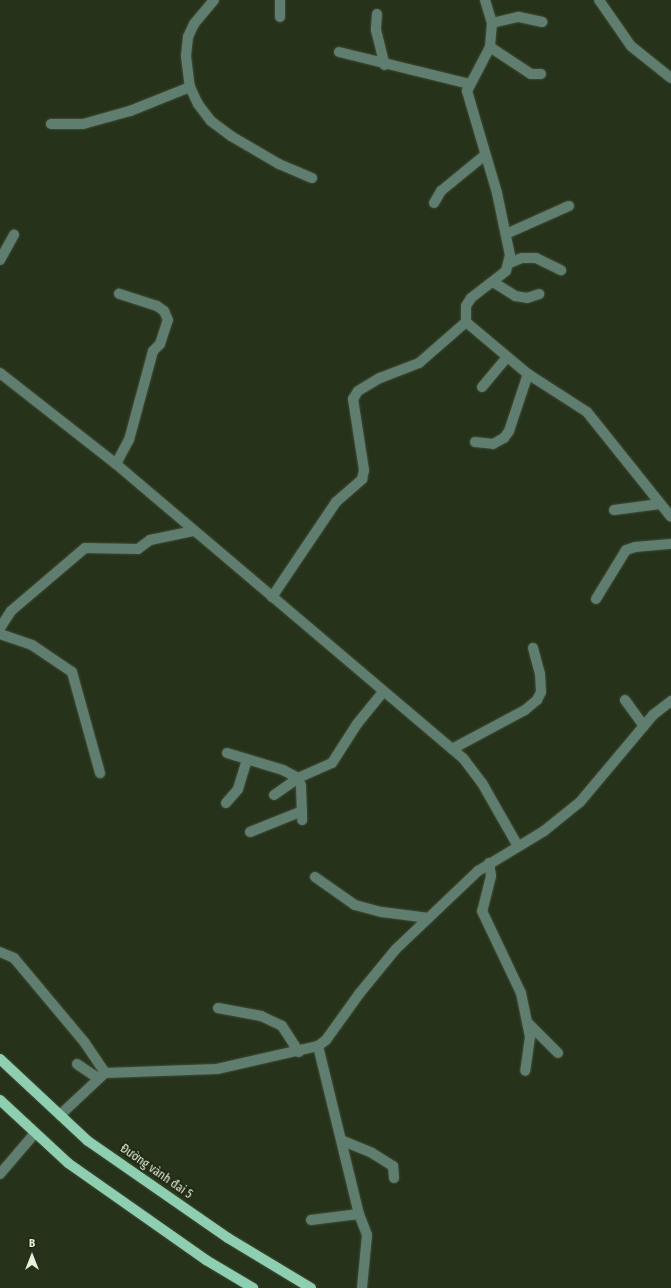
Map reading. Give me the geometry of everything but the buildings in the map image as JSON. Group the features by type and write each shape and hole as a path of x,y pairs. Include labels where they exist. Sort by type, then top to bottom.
{"main road":[{"name":"Đường vành đai 5","path":"0,1059 88,1141 222,1234 312,1288"},
{"path":"0,1100 68,1163 206,1260 253,1288"}],"street":[{"path":"214,0 194,24 188,37 186,56 190,87 211,121 231,136 280,164 312,178"},
{"path":"280,0 280,17"},
{"path":"272,597 336,502 362,479 364,470 353,399 358,391 380,378 419,363 466,322 466,306 471,298 506,271 510,263 506,234 485,155 468,100 469,84 490,47 492,23 485,0"},
{"path":"599,0 631,46 671,78"},
{"path":"377,14 376,30 385,64"},
{"path":"492,23 519,17 542,22"},
{"path":"490,47 531,74 541,74"},
{"path":"339,52 469,84"},
{"path":"51,124 83,124 130,111 190,87"},
{"path":"434,203 441,191 485,155"},
{"path":"506,234 569,206"},
{"path":"0,260 14,235"},
{"path":"510,263 522,258 536,258 561,270"},
{"path":"493,282 515,296 527,298 539,294"},
{"path":"116,464 129,440 153,351 160,344 168,320 164,311 157,306 119,294"},
{"path":"466,322 528,374 587,412 671,517"},
{"path":"482,388 507,357"},
{"path":"0,373 116,464 452,749 476,774 518,846"},
{"path":"475,442 493,444 504,438 509,432 528,374"},
{"path":"614,510 660,504"},
{"path":"0,628 11,611 85,548 96,547 125,551 138,549 150,540 194,531"},
{"path":"596,599 626,550 635,547 671,544"},
{"path":"0,634 32,645 72,672 100,773"},
{"path":"452,749 525,710 537,700 541,692 540,674 533,648"},
{"path":"274,796 298,778 332,763 357,724 383,692"},
{"path":"625,700 644,726"},
{"path":"77,1064 101,1076 205,1071 299,1052 318,1046 326,1040 387,958 489,863 544,830 580,802 644,726 662,707 671,701"},
{"path":"227,753 283,770 298,778 301,786 302,816 250,832"},
{"path":"226,802 238,789 247,759"},
{"path":"489,863 491,876 483,904 483,918 517,983 529,1024 526,1070"},
{"path":"315,877 355,905 382,912 429,918"},
{"path":"0,952 14,958 85,1043 101,1076"},
{"path":"218,1008 261,1016 282,1026 299,1052"},
{"path":"529,1024 558,1053"},
{"path":"318,1046 343,1141 359,1214 367,1235 362,1288"},
{"path":"60,1114 74,1104 101,1076"},
{"path":"0,1174 35,1133"},
{"path":"343,1141 372,1153 393,1166 394,1178"},
{"path":"311,1220 359,1214"}]}
